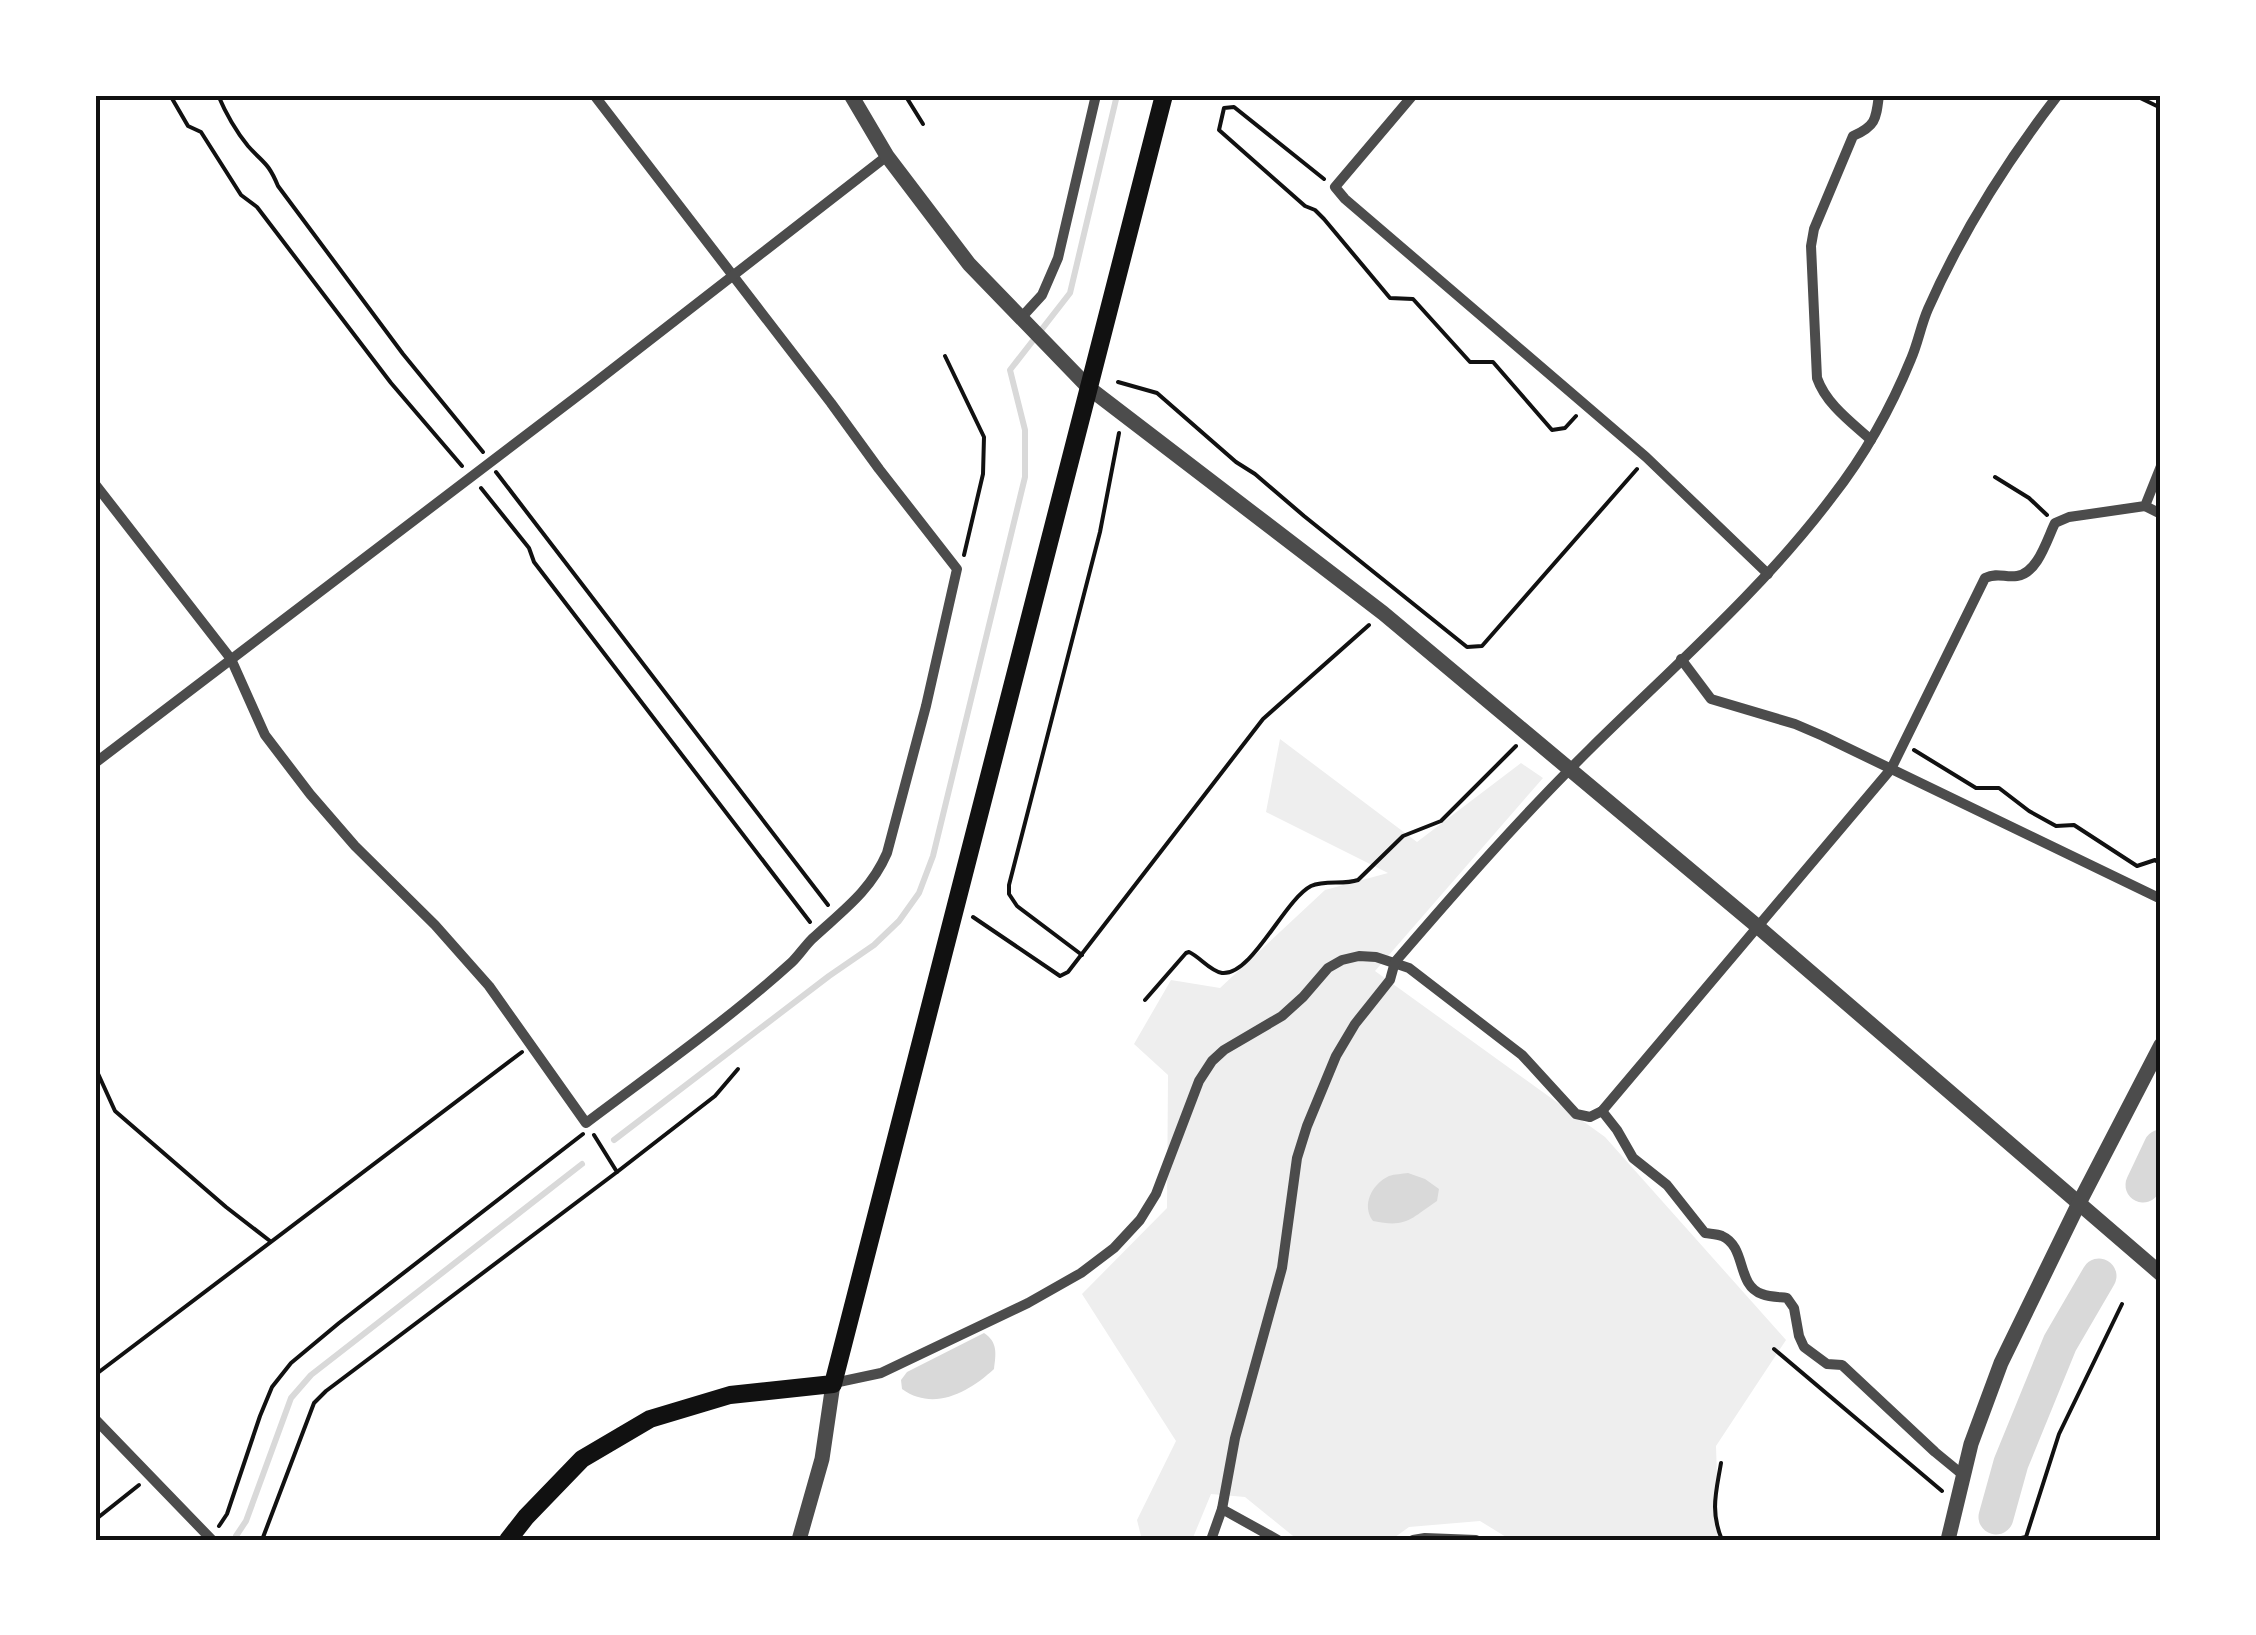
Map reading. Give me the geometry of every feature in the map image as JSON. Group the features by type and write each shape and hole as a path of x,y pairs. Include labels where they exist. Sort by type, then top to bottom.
{"main road":[{"path":"508,1540 582,1459 650,1420 730,1396 832,1384 1164,95"}],"street":[{"path":"95,484 231,659 265,735 310,794 478,974 586,1123 710,1029 795,960 862,894 880,868 926,706 958,569 594,95"},
{"path":"851,95 888,156 968,264 1089,388 1384,613 1757,926 2161,1274"},
{"path":"1020,319 1042,295 1058,258 1096,95"},
{"path":"1413,95 1335,187 1344,199 1646,458 1768,574"},
{"path":"1871,440 1820,388 1812,246 1814,229 1854,136 1873,124 1878,95"},
{"path":"1211,1540 1222,1509 1234,1438 1282,1268 1297,1158 1336,1056 1355,1024 1390,980 1395,962 1548,791 1768,574 1832,497 1871,440 1957,251 2012,156 2058,95"},
{"path":"95,763 888,156"},
{"path":"2145,506 2161,466"},
{"path":"800,1540 822,1459 832,1384 881,1374 1028,1303 1081,1273 1114,1248 1140,1220 1156,1194 1198,1082 1212,1061 1282,1016 1328,968 1342,960 1359,956 1409,968 1522,1056 1576,1114 1590,1117 1602,1111 1891,768 1985,578 1995,573 2016,576 2027,572 2055,523 2145,506 2161,514"},
{"path":"1681,659 1710,699 1794,724 2161,899"},
{"path":"1948,1540 1970,1444 2001,1363 2161,1045"},
{"path":"1602,1111 1633,1158 1667,1185 1706,1233 1729,1241 1752,1288 1760,1294 1787,1298 1794,1308 1798,1336 1804,1347 1827,1364 1842,1365 1963,1475"},
{"path":"95,1418 210,1538"},
{"path":"1222,1509 1278,1540"},
{"path":"1414,1540 1476,1540"}],"path":[{"path":"170,95 188,126 201,132 242,195 257,208 392,383 529,548 534,562 820,932"},
{"path":"218,95 228,117 268,164 278,186 403,354 481,450 836,918"},
{"path":"906,95 923,124"},
{"path":"2134,95 2161,108"},
{"path":"1335,187 1234,107 1224,108 1219,130 1304,206 1315,210 1390,298 1413,299 1470,362 1492,362 1552,430 1565,428 1586,405"},
{"path":"945,356 984,437 984,474 958,569"},
{"path":"1118,382 1157,393 1236,462 1468,647 1482,646 1646,458"},
{"path":"1082,955 1017,906 1009,894 1009,885 1100,532 1122,414"},
{"path":"1995,477 2029,498 2055,523"},
{"path":"956,906 1060,976 1068,972 1263,719 1384,613"},
{"path":"1145,1000 1189,952 1216,971 1233,972 1307,890 1364,876 1403,836 1448,816 1528,733"},
{"path":"1904,744 1976,788 1999,788 2056,826 2074,824 2136,866 2155,860 2161,864"},
{"path":"95,1375 530,1046"},
{"path":"95,1067 115,1112 270,1241"},
{"path":"262,1540 314,1403 326,1391 715,1096 738,1069"},
{"path":"210,1538 227,1514 272,1387 291,1363 590,1129 617,1172"},
{"path":"2012,1540 2028,1538 2059,1434 2122,1304"},
{"path":"1774,1349 1957,1500"},
{"path":"1722,1464 1714,1511 1722,1540"},
{"path":"95,1520 150,1476"}],"shaded area":[{"path":"1280,739 1417,842 1521,763 1543,778 1375,971 1605,1137 1786,1340 1716,1446 1719,1540 1511,1540 1480,1521 1409,1527 1391,1540 1298,1540 1245,1497 1211,1494 1192,1540 1142,1540 1137,1520 1176,1441 1082,1294 1167,1208 1168,1075 1134,1044 1171,980 1220,988 1325,890 1388,873 1266,812"},
{"path":"1408,1173 1439,1189 1437,1201 1401,1222 1373,1221 1368,1202 1373,1190 1389,1176"},
{"path":"984,1333 994,1344 994,1369 974,1385 939,1399 914,1396 902,1389 901,1380 907,1372"}],"waterway":[{"path":"614,1140 874,945 899,921 919,893 933,856 1025,477 1025,430 1010,370 1070,293 1117,95"},
{"path":"2143,1185 2161,1147"},
{"path":"236,1536 246,1521 291,1398 311,1375 582,1164"},
{"path":"1996,1517 2011,1463 2060,1343 2099,1276"}]}
